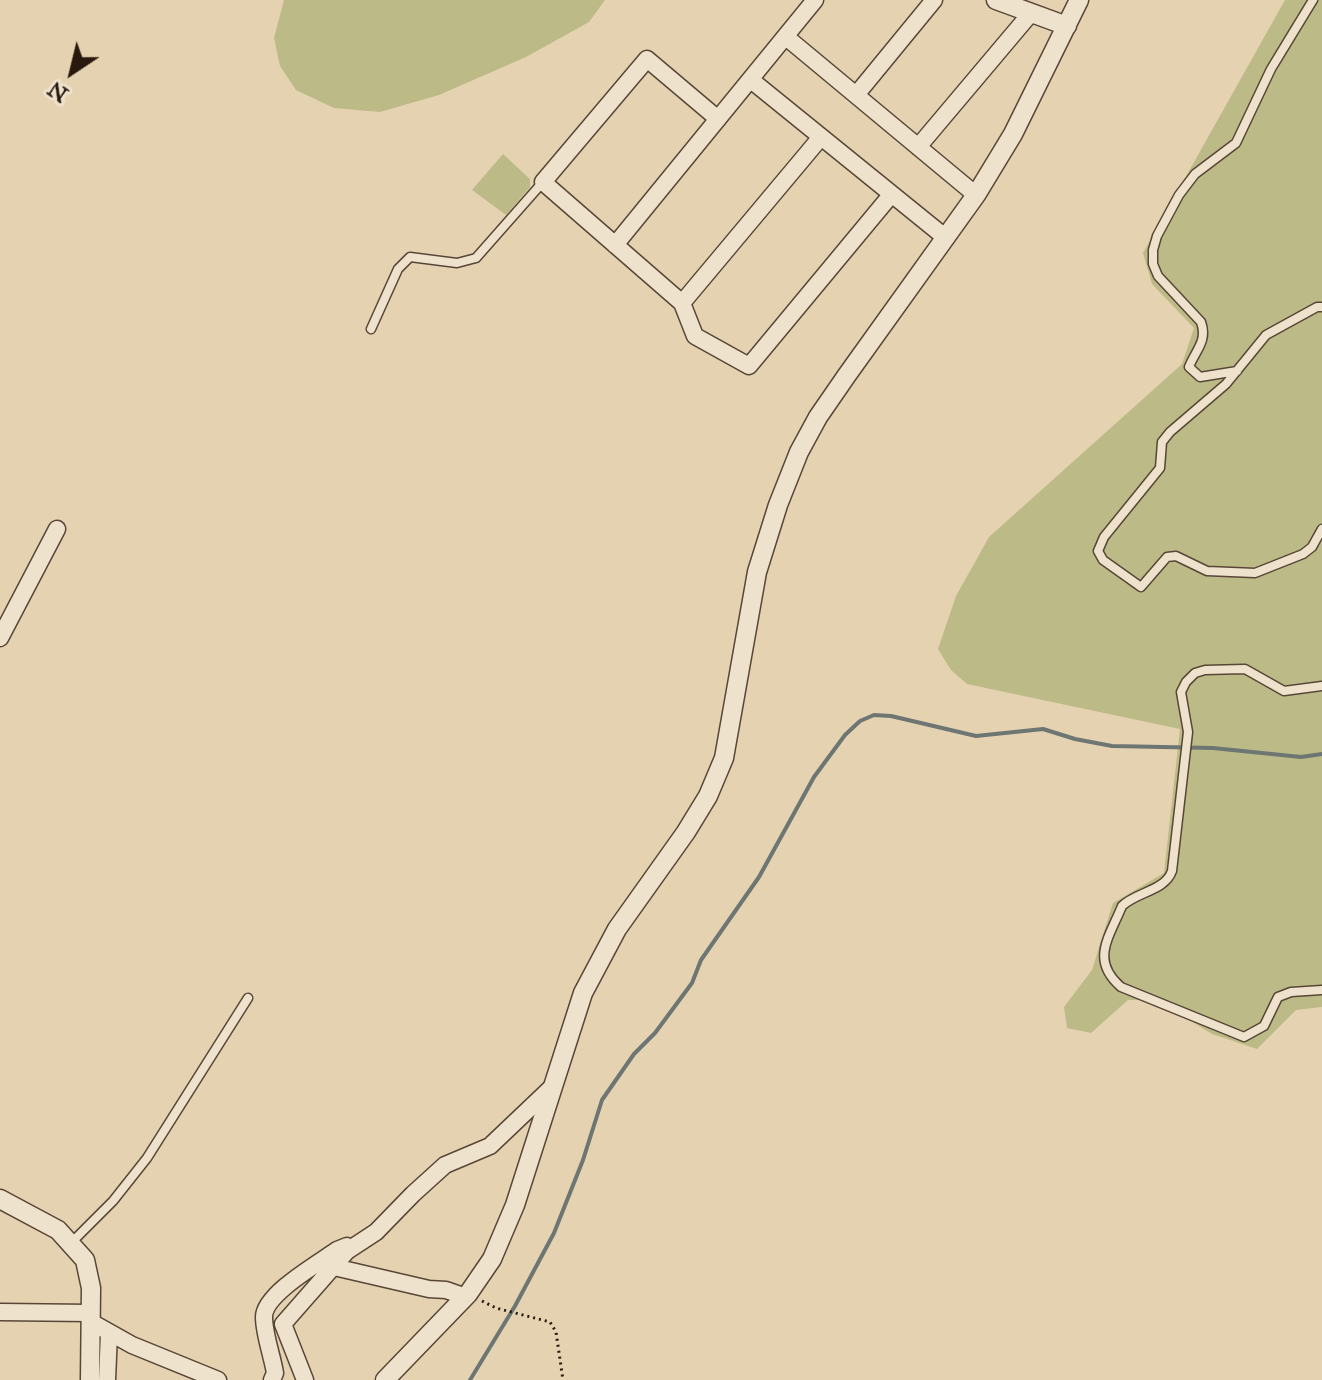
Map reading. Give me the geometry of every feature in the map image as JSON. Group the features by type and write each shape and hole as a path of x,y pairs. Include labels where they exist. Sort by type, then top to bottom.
{"street":[{"path":"856,95 934,0"},
{"path":"996,0 1067,26"},
{"path":"385,1380 467,1295 492,1259 503,1238 583,993 625,917 708,796 724,758 757,572 799,452 840,385 976,195 1013,134 1079,0"},
{"path":"615,245 786,37 808,3"},
{"path":"918,147 1031,13"},
{"path":"786,37 976,195"},
{"path":"718,119 647,59 543,182 682,303 695,336 749,366 891,195"},
{"path":"751,80 946,238"},
{"path":"682,303 821,137"},
{"path":"0,638 57,529"},
{"path":"305,1380 283,1324 347,1251 376,1232 445,1165 490,1146 551,1088"},
{"path":"0,1199 58,1230 85,1260 90,1274 90,1380"},
{"path":"272,1380 275,1373 264,1316 267,1305 276,1294 337,1250 364,1240"},
{"path":"334,1267 467,1295"},
{"path":"0,1312 91,1318 109,1333 132,1345 218,1380"},
{"path":"107,1380 109,1333"}],"lane":[{"path":"1237,371 1200,377 1189,367 1201,347 1204,331 1201,322 1158,276 1153,264 1153,250 1179,195 1195,174 1236,143 1271,69 1313,0"},
{"path":"371,329 398,269 410,257 457,263 476,258 543,182"},
{"path":"1322,307 1266,335 1237,371 1170,432 1162,442 1160,468 1104,537 1098,551 1103,560 1141,587 1167,557 1176,556 1207,571 1255,573 1303,554 1312,547 1322,529"},
{"path":"1322,686 1284,691 1245,669 1205,670 1195,673 1186,682 1181,692 1188,732 1170,877 1122,906 1103,953 1103,962 1110,977 1121,987 1244,1037 1264,1026 1278,997 1291,992 1322,990"},
{"path":"72,1242 113,1201 147,1158 248,998"}],"path":[{"path":"467,1295 496,1308 550,1322 556,1332 563,1380"}],"shaded area":[{"path":"284,0 605,0 589,22 526,57 439,95 380,112 334,108 296,90 280,66 274,38"},
{"path":"1285,0 1322,0 1322,1007 1296,1010 1257,1049 1212,1034 1157,1000 1128,1000 1091,1033 1067,1028 1064,1007 1092,970 1113,903 1164,873 1180,729 967,684 951,670 938,649 956,596 989,537 1182,364 1194,328 1152,284 1143,253"},
{"path":"503,154 530,179 530,187 506,215 472,190"}],"waterway":[{"path":"470,1380 554,1233 583,1160 602,1100 634,1054 655,1033 692,983 701,960 759,877 814,777 845,735 860,721 874,715 891,716 976,736 1043,729 1112,746 1213,748 1301,757 1322,754"}]}
